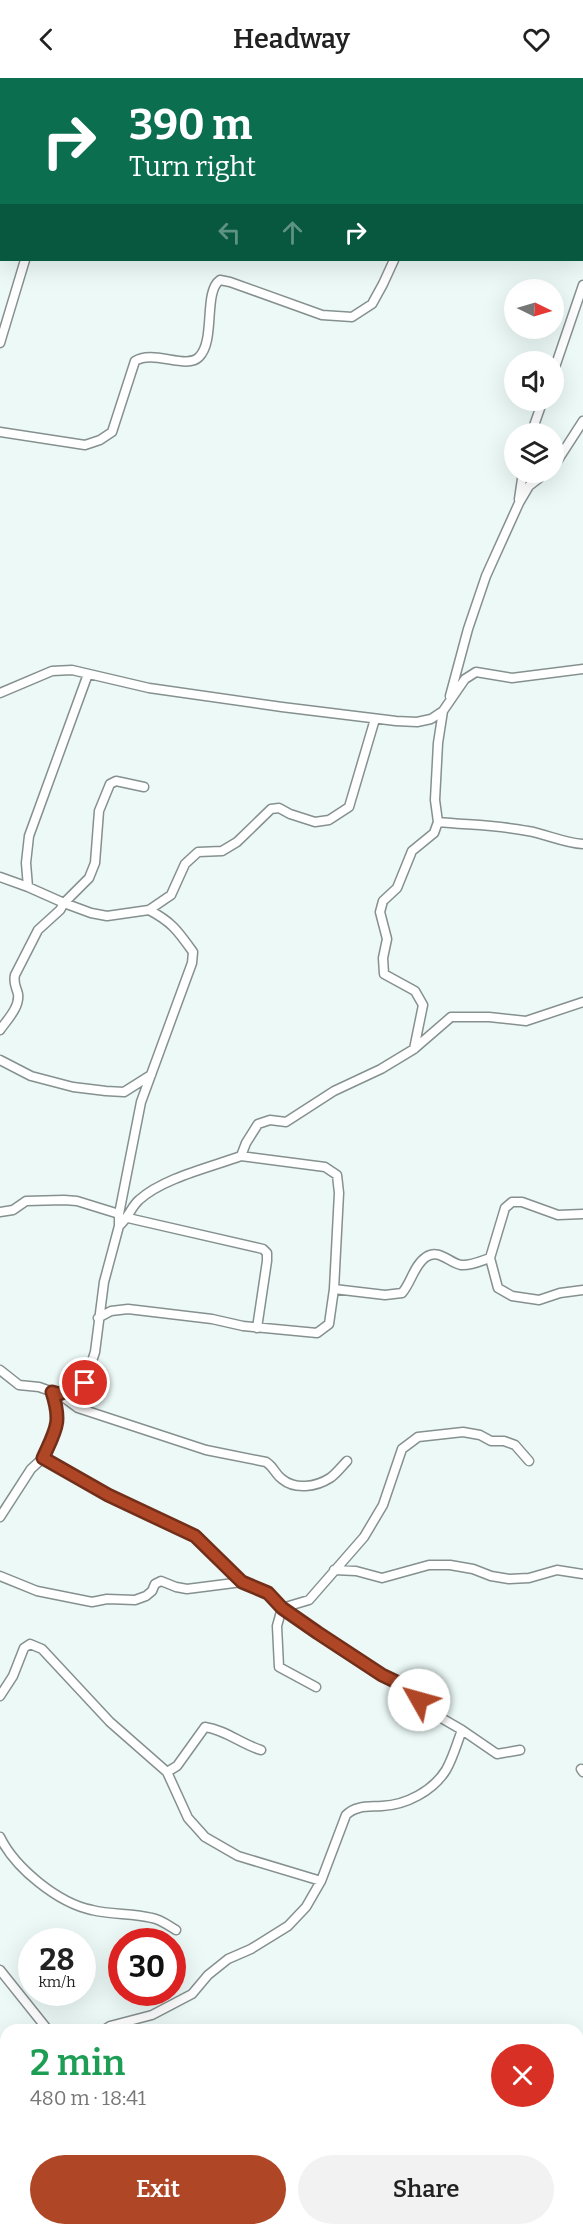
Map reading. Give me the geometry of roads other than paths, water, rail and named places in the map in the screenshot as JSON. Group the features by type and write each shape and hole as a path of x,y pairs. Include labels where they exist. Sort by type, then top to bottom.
{"street":[{"path":"0,343 25,261"},
{"path":"0,432 86,445 112,432 135,361 146,356 189,361 198,358 204,349 209,328 213,292 216,283 220,280 322,315 352,317 372,304 394,261"},
{"path":"560,351 583,285"},
{"path":"564,448 583,421"},
{"path":"519,503 522,483"},
{"path":"449,700 486,576 519,503 533,483"},
{"path":"0,693 52,671 72,670 160,689 282,708 417,722 431,718 442,711 465,679 476,672 512,678 583,669"},
{"path":"28,887 26,863 28,836 88,674"},
{"path":"414,1048 423,1005 415,991 384,974 383,958 387,939 380,912 383,901 397,888 412,851 434,833 438,822 435,800 442,711"},
{"path":"0,877 91,913 107,916 149,910 171,895 185,864 198,852 222,851 237,842 271,809 279,808 315,822 329,820 349,807 375,719"},
{"path":"0,1030 18,1000 13,982 15,975 38,930 89,878 95,863 99,811 110,784 116,781 144,787"},
{"path":"438,822 511,828 583,844"},
{"path":"55,1393 85,1383 95,1352 104,1282 119,1226 119,1214 141,1102 192,963 193,952 167,920 149,910"},
{"path":"241,1156 258,1124 270,1120 286,1122 334,1090 381,1069 414,1048 452,1017 489,1017 526,1021 583,1002"},
{"path":"0,1060 31,1077 74,1087 106,1091 124,1092 152,1074"},
{"path":"98,1318 111,1311 128,1309 212,1319 257,1328 317,1333 324,1330 331,1318 339,1193 337,1175 325,1167 241,1156 153,1190 137,1201 128,1218 119,1226"},
{"path":"0,1212 13,1210 26,1201 64,1200 77,1201 119,1214"},
{"path":"583,1214 558,1215 522,1202 512,1202 505,1208 490,1258 498,1288 512,1296 538,1300 560,1293 583,1290"},
{"path":"128,1218 263,1249 267,1253 267,1261 257,1328"},
{"path":"334,1289 385,1295 402,1293 408,1286 417,1266 427,1256 441,1254 460,1265 490,1258"},
{"path":"0,1370 19,1385 39,1387 55,1393 78,1408 206,1450 266,1462 290,1486 304,1487 330,1478 347,1461"},
{"path":"0,1517 31,1469 43,1458 55,1430 58,1412 55,1393"},
{"path":"282,1608 309,1600 364,1537 383,1505 402,1449 418,1437 464,1432 480,1435 491,1441 504,1441 515,1445 529,1461"},
{"path":"43,1458 108,1495 195,1536 242,1582 268,1593 282,1608 382,1675 407,1687 431,1712 497,1754 520,1750"},
{"path":"334,1570 356,1571 382,1578 429,1565 450,1564 509,1579 529,1578 556,1570 583,1575"},
{"path":"0,1576 37,1591 92,1602 107,1599 135,1600 146,1596 155,1584 161,1581 187,1589 242,1582"},
{"path":"282,1608 277,1626 279,1667 316,1687"},
{"path":"0,1695 13,1676 24,1648 30,1644 36,1645 110,1722 166,1772 188,1818 205,1837 238,1856 321,1881"},
{"path":"166,1772 177,1767 205,1727 215,1728 244,1745 261,1750"},
{"path":"118,2024 152,2015 192,1994 208,1975 228,1959 251,1949 288,1926 306,1907 321,1881 346,1815 351,1810 365,1806 384,1806 403,1802 433,1787 446,1769 462,1730"},
{"path":"0,1837 5,1848 37,1881 70,1902 89,1910 154,1918 172,1928"},
{"path":"0,1970 43,2024"}]}
